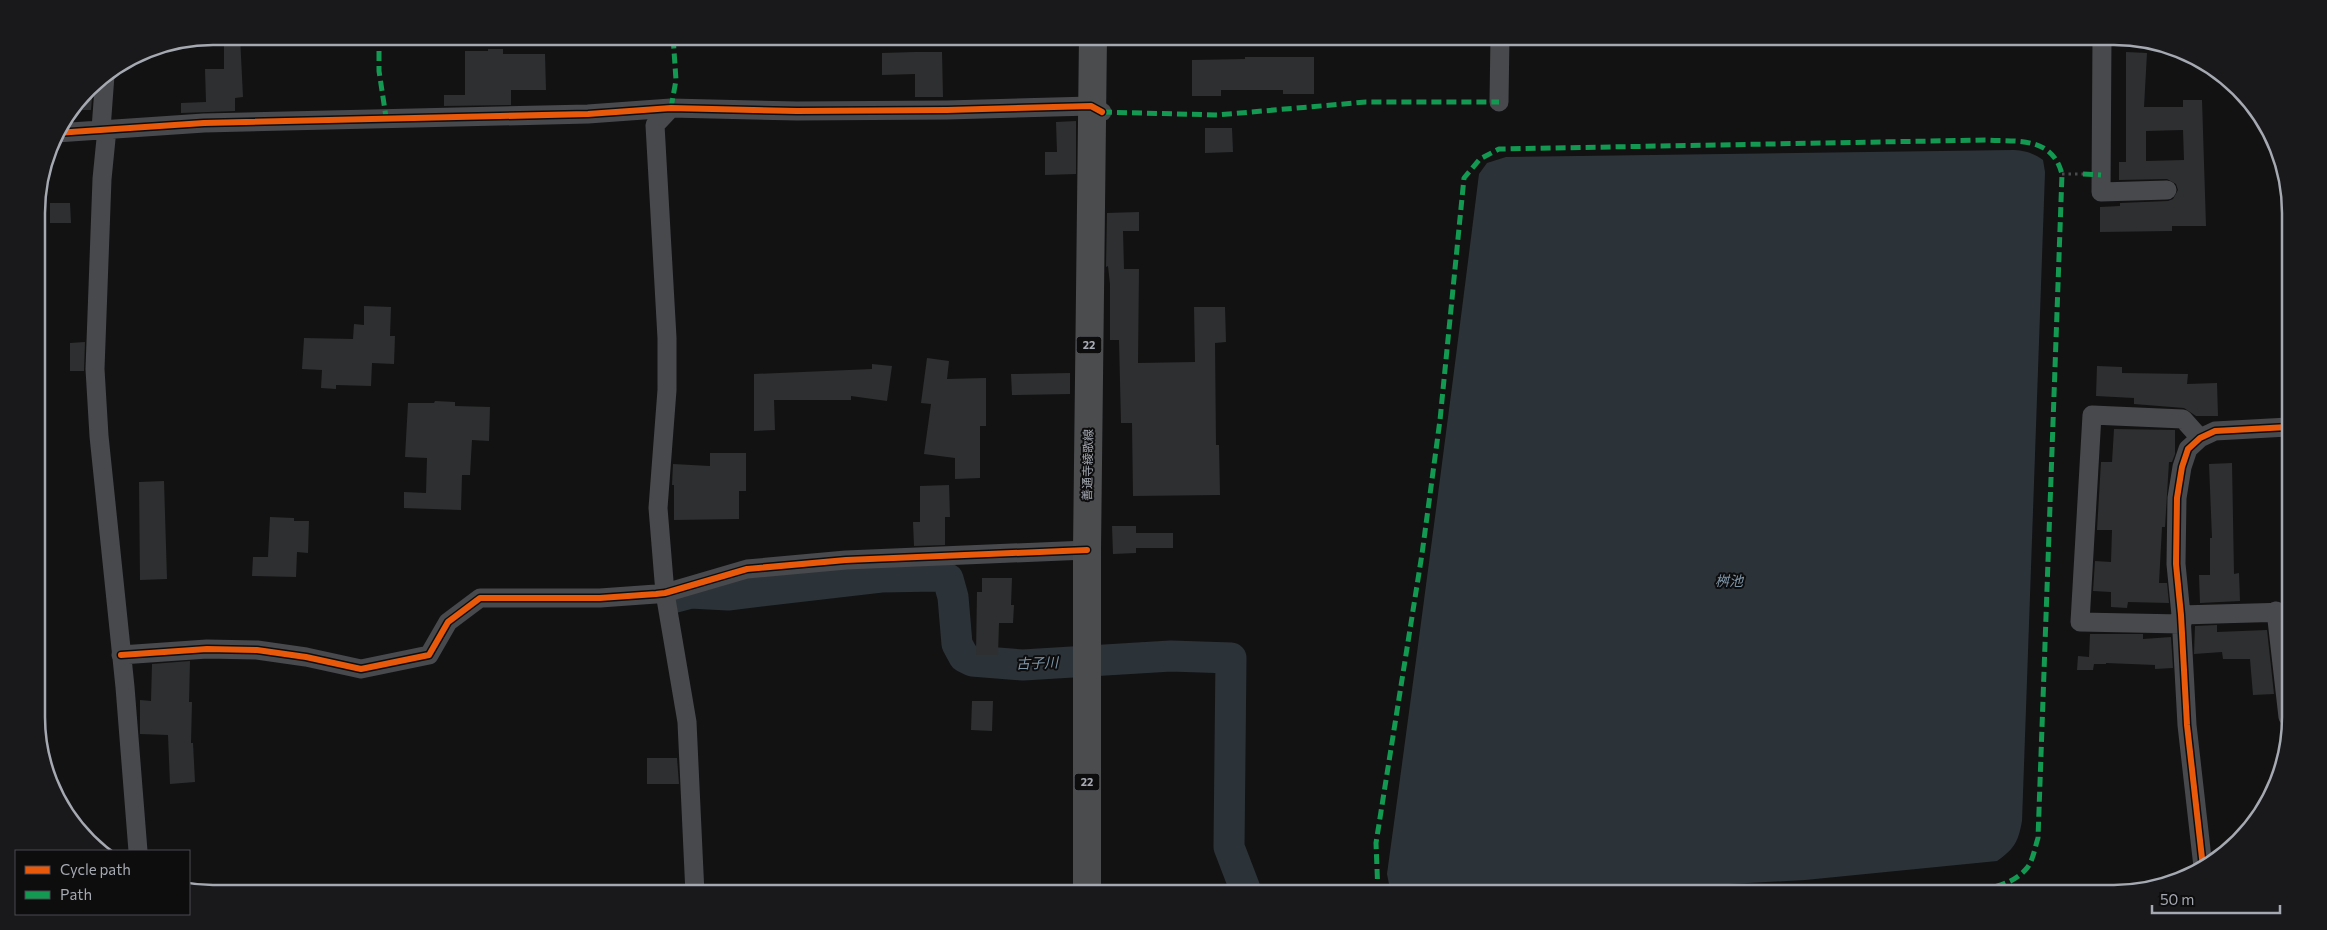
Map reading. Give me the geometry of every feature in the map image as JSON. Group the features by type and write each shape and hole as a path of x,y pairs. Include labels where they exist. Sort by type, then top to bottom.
{"main road":[{"name":"善通寺綾歌線","path":"1086,885 1087,550 1097,109 1093,45"}],"street":[{"path":"1499,102 1500,45"},
{"path":"2102,45 2102,192 2167,190"},
{"path":"105,85 95,369 99,436 121,654 138,850"},
{"path":"671,108 655,125 667,338 667,390 658,508 665,593 687,722 695,885"},
{"path":"66,132 309,119 588,114 671,108 797,111 1097,109"},
{"path":"2200,438 2183,419 2092,415 2080,622 2182,620 2282,612"},
{"path":"2202,859 2187,725 2182,620 2176,564 2177,498 2182,467 2188,448 2200,438 2215,431 2282,427"},
{"path":"121,654 207,649 257,650 306,657 361,669 429,655 448,622 480,598 600,598 665,593 746,569 846,560 1087,550"}],"path":[{"path":"2062,174 2083,174"}],"water":[{"name":"桝池","path":"2014,150 2029,153 2043,160 2045,172 2022,821 2015,844 1997,861 1805,880 1712,885 1389,885 1387,874 1479,174 1487,163 1506,157"}],"building":[{"path":"224,45 240,45 243,97 235,98 235,111 181,113 181,103 206,102 205,69 224,69"},
{"path":"488,49 503,49 503,54 545,54 546,90 511,90 511,105 444,106 444,95 465,95 465,51 488,51"},
{"path":"942,52 943,97 915,97 915,74 882,75 882,53"},
{"path":"2126,52 2147,53 2144,107 2183,107 2183,100 2202,100 2206,226 2172,226 2172,231 2100,232 2100,207 2120,206 2120,203 2168,201 2173,199 2178,190 2176,184 2167,179 2119,180 2119,162 2126,162","holes":["2183,130 2184,160 2146,161 2146,131"]},
{"path":"1245,57 1314,57 1314,94 1283,94 1283,90 1221,90 1221,96 1192,96 1192,60 1245,59"},
{"path":"92,96 91,110 81,110"},
{"path":"1076,121 1076,174 1045,175 1045,152 1057,152 1056,122"},
{"path":"1205,128 1232,128 1233,152 1205,153"},
{"path":"50,203 70,203 71,223 50,223"},
{"path":"1139,212 1139,231 1123,231 1124,269 1139,269 1138,363 1195,362 1194,307 1225,307 1226,342 1215,343 1216,445 1219,445 1220,495 1133,496 1132,423 1121,423 1119,340 1110,340 1110,284 1108,266 1106,267 1107,213"},
{"path":"364,306 391,307 390,336 395,336 394,364 372,363 371,386 336,385 336,389 321,388 322,370 302,369 304,338 353,339 354,324 364,325"},
{"path":"85,342 84,371 70,371 70,343"},
{"path":"927,358 949,361 947,379 986,378 986,426 980,426 980,478 955,479 955,458 924,454 931,404 921,403"},
{"path":"872,364 892,366 887,401 851,396 851,400 774,400 775,430 754,431 754,374 872,369"},
{"path":"2097,366 2122,367 2122,373 2188,374 2187,384 2217,383 2218,416 2196,416 2184,408 2134,404 2134,398 2096,396"},
{"path":"1070,373 1070,394 1012,395 1011,374"},
{"path":"435,401 455,402 455,406 490,407 489,441 472,440 470,475 462,475 461,510 404,508 404,492 426,493 427,458 405,457 408,403 434,403"},
{"path":"2114,429 2175,430 2175,454 2172,462 2169,462 2165,527 2162,527 2159,583 2167,583 2169,603 2128,602 2127,608 2111,607 2111,592 2093,591 2095,561 2111,562 2112,530 2097,530 2101,462 2112,462"},
{"path":"710,453 746,453 746,491 739,491 739,519 674,520 673,464 710,466"},
{"path":"2232,463 2234,574 2239,573 2240,601 2200,603 2199,575 2210,575 2210,538 2212,538 2209,464"},
{"path":"164,481 167,579 140,580 139,482"},
{"path":"949,485 950,517 945,517 945,545 914,546 913,522 920,522 920,486"},
{"path":"270,517 294,518 294,521 309,521 308,553 297,552 296,577 252,576 253,557 268,557"},
{"path":"1112,526 1136,526 1136,533 1173,533 1173,548 1136,548 1136,553 1113,554"},
{"path":"982,578 1012,578 1011,605 1014,605 1013,623 999,623 998,655 976,655 977,592 982,592"},
{"path":"2217,625 2217,632 2267,630 2274,694 2253,695 2250,659 2223,659 2222,652 2194,654 2195,626"},
{"path":"2090,634 2143,634 2143,639 2171,637 2173,668 2155,669 2155,665 2106,663 2094,664 2093,670 2077,670 2078,656 2089,657"},
{"path":"190,661 189,702 192,702 191,743 193,743 195,782 170,784 168,735 140,734 140,700 151,701 152,664"},
{"path":"972,701 993,701 992,731 971,730"},
{"path":"647,758 677,758 679,784 647,784"}],"waterway":[{"name":"古子川","path":"672,598 691,593 728,595 881,577 936,576 948,579 953,597 957,644 964,657 972,661 1023,665 1171,656 1231,658 1229,847 1244,885"}],"marked path":[{"path":"379,45 379,71 386,117"},
{"path":"671,108 676,80 674,45"},
{"path":"1102,112 1217,115 1366,102 1499,102"},
{"path":"1378,885 1376,843 1422,554 1440,420 1464,178 1480,159 1499,149 1987,140 2032,143 2042,147 2057,162 2062,174 2038,838 2027,868 2019,876 2001,885"},
{"path":"2083,174 2101,175"}],"cycle path":[{"path":"66,132 204,123 588,114 671,108 797,111 947,110 1091,106 1102,112"},
{"path":"2202,859 2187,725 2181,615 2176,564 2177,498 2182,467 2188,449 2200,438 2215,431 2282,427"},
{"path":"121,655 207,649 257,650 306,657 361,669 429,655 448,622 480,598 600,598 656,594 747,569 846,560 1087,550"}]}
